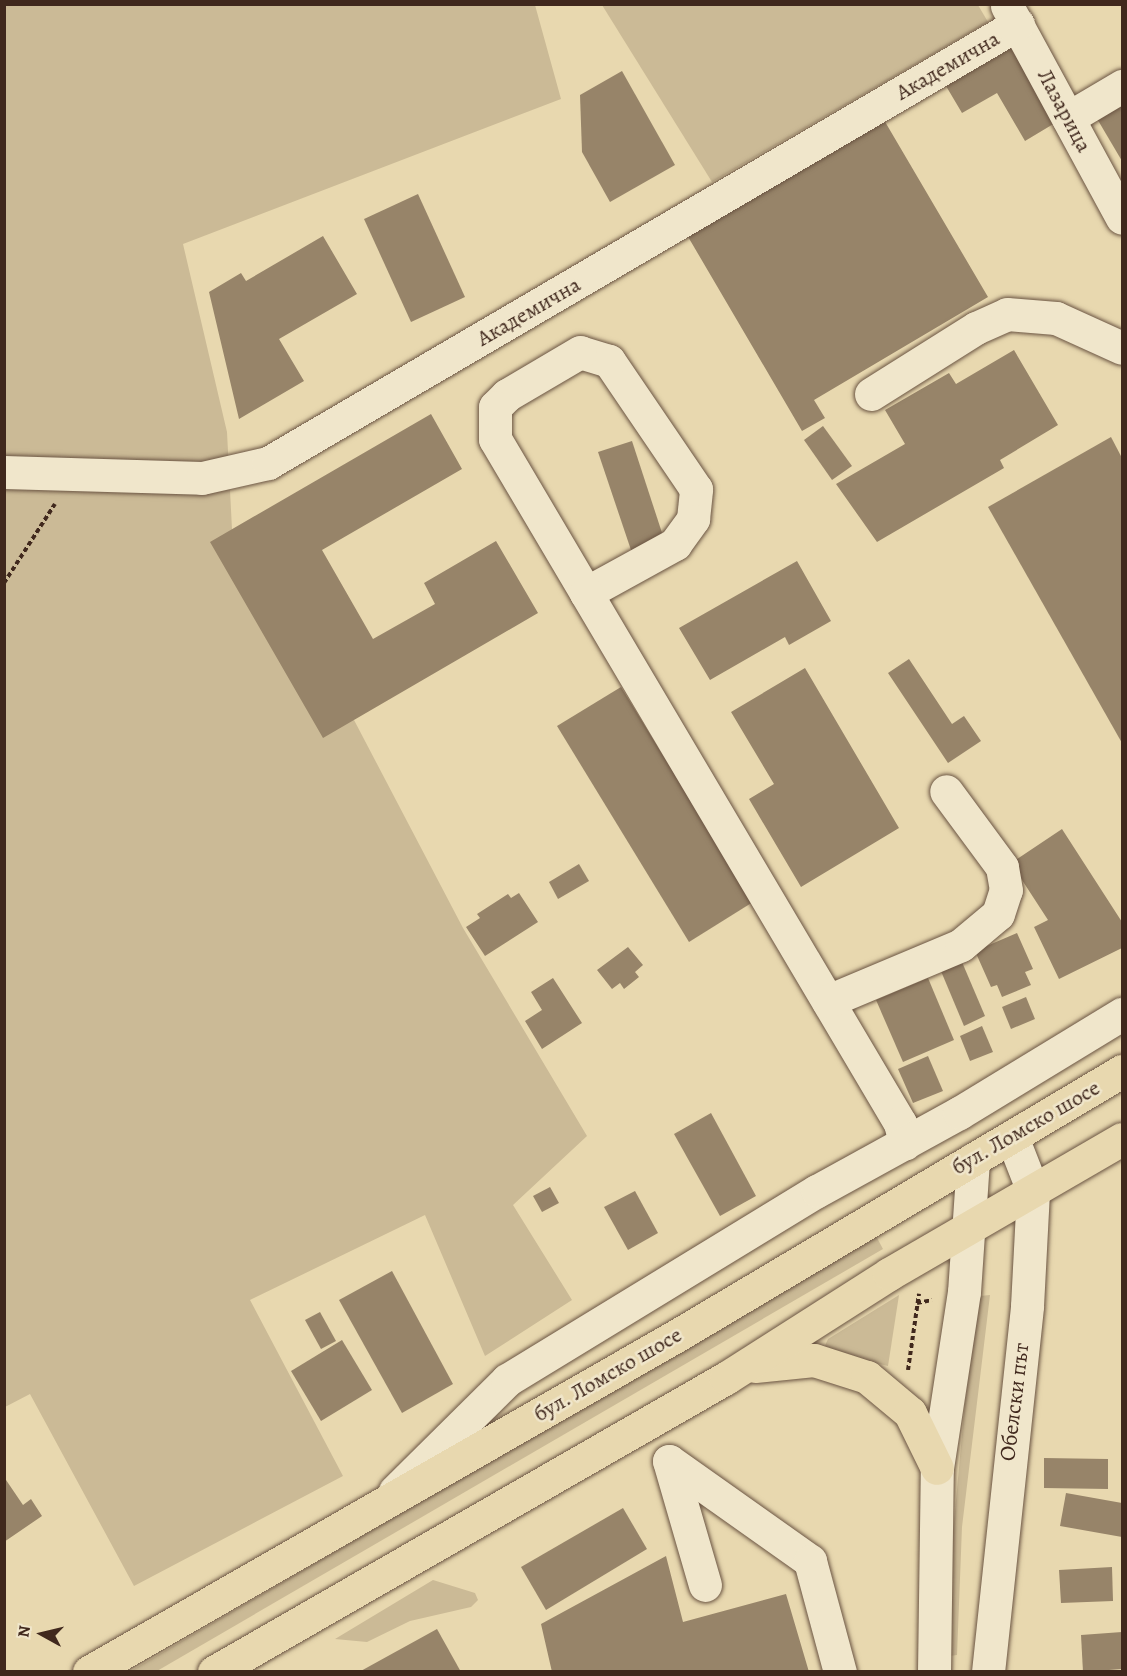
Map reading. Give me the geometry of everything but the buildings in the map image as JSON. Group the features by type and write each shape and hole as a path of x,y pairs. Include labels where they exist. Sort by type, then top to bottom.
{"main road":[{"name":"бул. Ломско шосе","path":"89,1671 676,1336 1122,1071"},
{"path":"214,1671 726,1378 969,1229 1122,1139"},
{"path":"726,1378 760,1364 796,1359 850,1369 883,1386 910,1413 937,1468"}],"street":[{"name":"Лазарица","path":"1012,14 1122,218"},
{"name":"Академична","path":"4,472 73,472 202,478 268,464 1012,14"},
{"path":"1068,118 1122,86"},
{"path":"871,394 976,327 1007,314 1056,318 1122,348"},
{"path":"586,593 675,544 693,519 696,489 609,361 580,352 507,395 495,407 492,420 495,439 586,593 828,1001 900,1123 905,1143"},
{"path":"828,1001 961,945 998,914 1006,890 1002,867 946,791"},
{"path":"383,1503 507,1380 1122,1014"},
{"name":"Обелски път","path":"987,1671 1027,1306 1033,1191 1012,1137"},
{"path":"934,1671 937,1468 969,1229 973,1159"},
{"path":"705,1585 669,1461 810,1561 840,1671"}],"path":[{"path":"4,583 73,472"},
{"path":"907,1377 920,1287"}],"shaded area":[{"path":"5,5 535,5 561,99 183,244 227,432 232,529 354,720 463,928 587,1136 513,1205 572,1300 485,1356 425,1215 250,1300 343,1476 134,1586 30,1394 5,1407"},
{"path":"602,5 978,5 988,22 712,182"},
{"path":"876,1236 883,1249 157,1671 129,1672"},
{"path":"899,1295 888,1366 823,1350 828,1339"},
{"path":"990,1295 962,1527 957,1655 950,1656 948,1588 965,1402 980,1296"},
{"path":"433,1580 475,1593 478,1600 471,1607 410,1621 367,1642 335,1639"}]}
